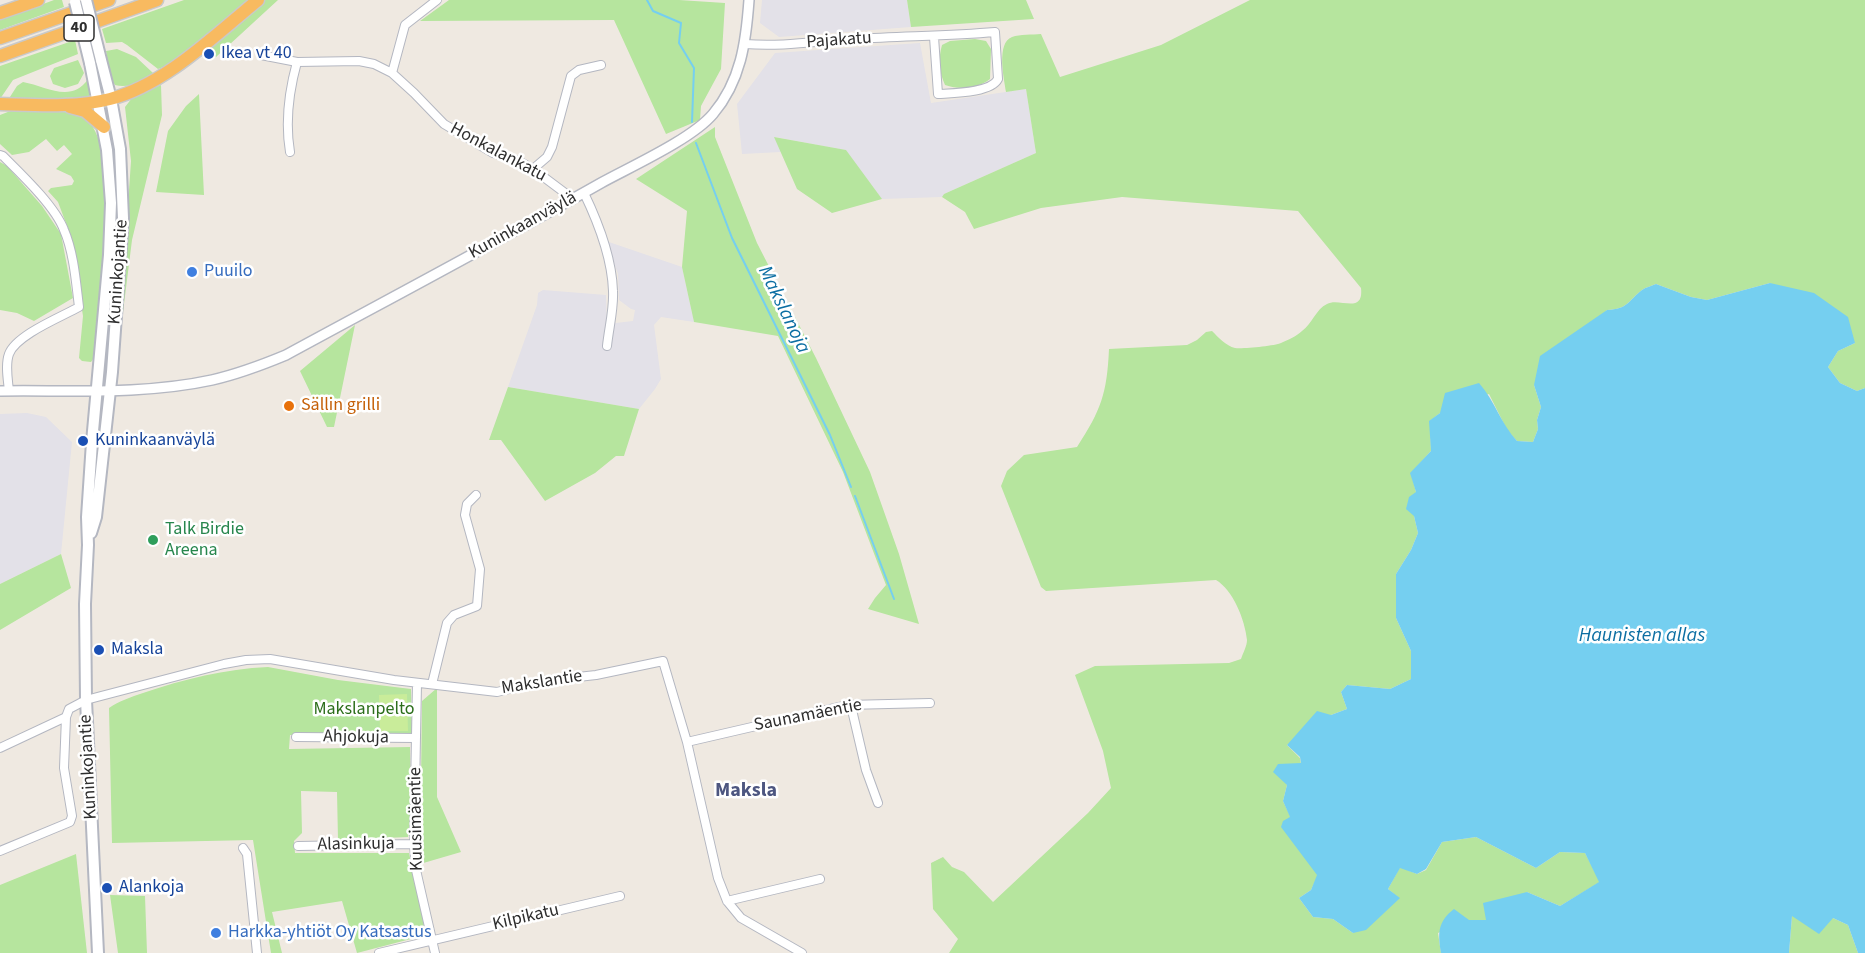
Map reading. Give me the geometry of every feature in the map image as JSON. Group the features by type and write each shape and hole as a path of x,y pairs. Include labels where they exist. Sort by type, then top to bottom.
{"highway":[{"path":"0,14 38,0"},
{"name":"40","path":"0,38 109,0"},
{"name":"40","path":"0,56 158,0"},
{"path":"0,104 63,105 105,100 148,83 173,68 258,0"},
{"path":"63,105 85,111 104,127"}],"main road":[{"name":"Kuninkojantie","path":"75,0 96,61"},
{"name":"Kuninkojantie","path":"87,0 96,61 121,158 123,218 110,390 96,518 88,545"},
{"name":"Kuninkojantie","path":"98,953 86,700 85,604 87,517 110,225 110,186 104,127 105,100"}],"street":[{"path":"392,73 405,25 437,0"},
{"name":"Kuninkaanväylä","path":"4,391 159,387 210,380 254,368 286,355 584,193 681,139 704,123 726,97 740,69 749,0"},
{"name":"Pajakatu","path":"745,44 782,45 995,32 998,79 996,84 988,88 938,94 934,37"},
{"name":"Honkalankatu","path":"261,55 297,62 359,61 374,64 392,73 444,124 493,153 519,161 533,169 573,199"},
{"path":"290,152 287,131 292,80 297,62"},
{"path":"533,169 547,157 552,147 571,76 579,70 601,65"},
{"path":"0,155 14,167 59,218 65,232 79,307 35,331 13,348 7,363 4,391"},
{"path":"584,193 612,273 613,308 608,346"},
{"path":"432,684 447,623 454,615 477,606 480,569 465,515 467,504 476,495"},
{"name":"Makslantie","path":"86,700 224,664 270,659 417,683 497,692 543,681 596,675 663,661 687,742 718,878 727,901 741,918 802,953"},
{"name":"Kuusimäentie","path":"417,683 414,844 416,870 435,953"},
{"path":"0,851 70,822 72,816 64,768 66,717 69,710 86,700"},
{"name":"Saunamäentie","path":"687,742 847,705 930,704"},
{"path":"847,705 852,710 866,770 878,803"},
{"path":"0,748 66,717"},
{"name":"Ahjokuja","path":"296,737 416,738"},
{"name":"Alasinkuja","path":"298,846 414,844"},
{"path":"243,848 247,854 257,953"},
{"path":"727,901 820,879"},
{"name":"Kilpikatu","path":"379,953 620,896"}],"shaded area":[{"path":"762,0 907,0 911,27 779,37 760,23"},
{"path":"920,43 931,103 1026,89 1036,153 944,194 942,197 882,199 845,150 775,137 781,152 742,154 737,104 775,53"},
{"path":"606,241 682,267 694,322 661,317 654,325 661,379 655,389 639,409 508,387 537,305 538,293 543,290 606,295 607,324 633,321 635,310 619,300 618,274"},
{"path":"27,413 46,417 72,442 61,554 0,584 0,414"}],"green space":[{"path":"54,0 62,0 64,7 0,30 0,20"},
{"path":"184,0 248,0 171,64 158,69 122,42 106,43 102,29"},
{"path":"265,0 278,0 216,57 209,50"},
{"path":"449,0 679,0 725,3 721,69 701,106 700,120 666,134 614,20 420,21"},
{"path":"907,0 1026,0 1034,19 911,27"},
{"path":"1250,0 1865,0 1865,388 1857,391 1840,383 1828,367 1838,351 1855,343 1770,283 1707,300 1691,297 1656,284 1642,290 1624,306 1607,310 1534,385 1541,407 1537,420 1538,429 1533,442 1517,441 1507,430 1489,394 1440,413 1430,421 1431,451 1411,473 1416,492 1414,516 1418,533 1411,550 1396,574 1396,618 1411,651 1411,679 1390,689 1347,685 1341,692 1347,709 1331,715 1287,745 1300,758 1301,764 1278,764 1287,785 1283,801 1318,875 1311,890 1299,898 1313,917 1333,919 1353,933 1399,898 1388,889 1400,867 1417,874 1426,870 1442,842 1476,837 1536,868 1560,852 1585,853 1600,882 1560,906 1527,892 1486,920 1469,920 1438,933 1441,953 949,953 958,939 933,909 931,863 943,857 952,867 964,872 993,902 1088,813 1111,788 1103,751 1075,675 1095,666 1229,663 1241,659 1247,642 1244,624 1233,598 1216,580 1046,591 1041,587 1001,486 1007,471 1024,455 1077,447 1101,401 1107,378 1109,349 1187,345 1206,332 1212,331 1225,343 1235,348 1277,344 1300,333 1327,304 1332,302 1350,304 1359,301 1361,288 1298,211 1122,197 1041,208 974,229 965,212 942,197 944,194 1036,153 1026,89 1006,92 1003,53 1004,46 1012,37 1041,34 1060,77 1161,45"},
{"path":"975,39 986,41 991,49 990,79 968,88 945,85 940,65 942,45 950,41"},
{"path":"75,40 78,54 13,80 0,99 0,66"},
{"path":"117,49 136,57 153,73 131,85 115,85 111,78 106,51"},
{"path":"78,60 84,73 78,84 65,88 53,84 50,76 54,68"},
{"path":"88,79 92,94 87,97 8,100 17,86 23,82 66,92 74,91"},
{"path":"161,85 162,115 132,240 123,312 122,293 131,161 125,107 132,98"},
{"path":"199,94 204,195 156,192 168,131 186,106"},
{"path":"13,110 75,113 82,116 95,131 103,158 106,229 94,358 91,362 82,361 79,358 83,316 70,234 58,202 48,191 51,188 72,185 74,181 71,176 56,169 72,154 64,145 57,151 46,139 29,152 12,155 0,144 0,115"},
{"path":"715,127 715,137 757,243 816,358 870,472 899,554 919,624 868,609 886,585 843,472 778,336 694,322 682,267 687,211 636,179"},
{"path":"774,137 846,150 882,199 832,213 797,189"},
{"path":"0,162 7,166 42,206 61,234 73,298 34,321 17,313 0,310"},
{"path":"355,325 334,427 327,427 300,371"},
{"path":"508,387 639,409 624,456 616,456 595,473 545,501 501,440 489,440"},
{"path":"61,554 71,588 0,630 0,584"},
{"name":"Makslanpelto","path":"268,667 338,680 411,689 412,733 290,735 289,749 410,747 411,813 408,837 338,840 337,792 301,791 302,833 294,841 295,853 409,853 426,935 357,953 342,901 272,912 282,953 271,953 253,840 112,843 109,708 134,696 189,679 220,672"},
{"path":"437,688 437,797 461,852 420,864 422,701"},
{"path":"407,694 408,731 380,731 379,695"},
{"path":"76,854 87,953 0,953 0,885"},
{"path":"110,895 145,896 147,953 118,953"},
{"path":"1792,916 1833,918 1848,925 1858,953 1789,953"}],"water":[{"name":"Haunisten allas","path":"1770,283 1814,293 1848,317 1855,343 1838,351 1828,367 1840,383 1857,391 1865,388 1865,953 1858,953 1848,925 1833,918 1819,934 1792,916 1789,953 1441,953 1440,929 1444,919 1454,909 1469,920 1486,920 1483,903 1527,892 1560,906 1599,882 1585,853 1560,852 1536,868 1476,837 1442,842 1426,869 1417,874 1400,868 1388,889 1400,898 1366,930 1353,933 1333,919 1313,917 1299,898 1311,890 1317,875 1281,827 1283,821 1290,817 1283,801 1287,785 1273,772 1278,764 1301,763 1300,757 1287,745 1317,711 1331,715 1347,709 1341,692 1347,685 1390,689 1411,679 1411,651 1396,618 1396,574 1411,550 1418,533 1414,516 1406,509 1409,497 1416,492 1410,473 1431,451 1429,421 1440,413 1445,393 1479,383 1517,441 1533,442 1538,429 1537,420 1541,407 1534,385 1540,356 1607,310 1624,306 1642,290 1656,284 1691,297 1707,300"}],"waterway":[{"name":"Makslanoja","path":"647,0 653,11 681,23 679,43 694,68 692,122"},
{"name":"Makslanoja","path":"696,143 732,238 830,435 851,487"},
{"name":"Makslanoja","path":"855,496 894,599"}],"place":[{"name":"Ikea vt 40","path":"209,54"},
{"name":"Puuilo","path":"192,272"},
{"name":"Sällin grilli","path":"289,406"},
{"name":"Kuninkaanväylä","path":"83,441"},
{"name":"Talk Birdie Areena","path":"153,540"},
{"name":"Maksla","path":"99,650"},
{"name":"Alankoja","path":"107,888"},
{"name":"Harkka-yhtiöt Oy Katsastus","path":"216,933"}],"district":[{"name":"Maksla","path":"746,792"}]}
